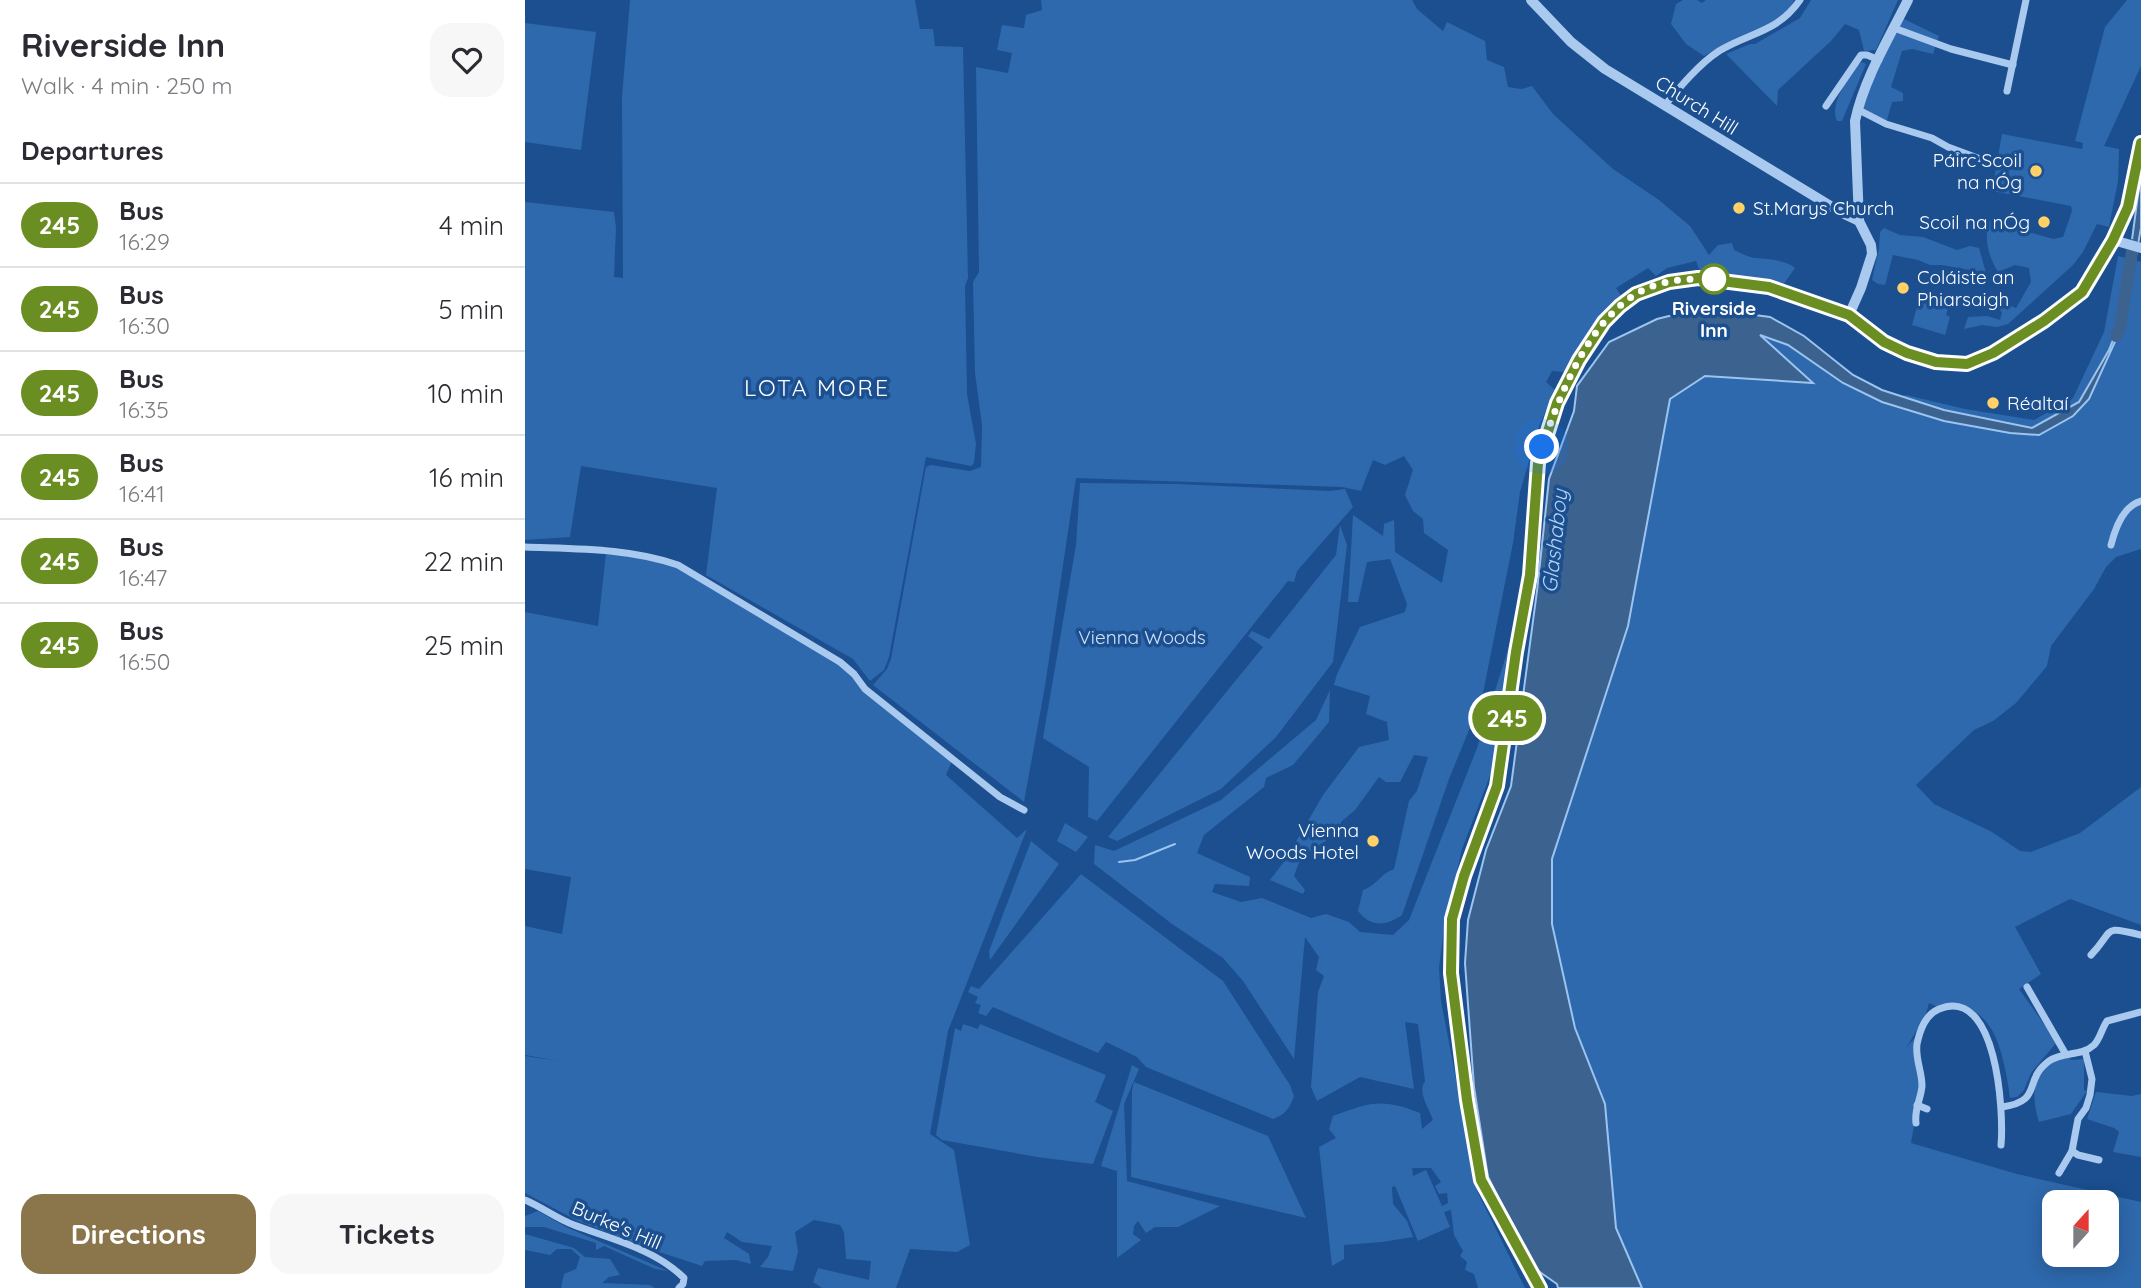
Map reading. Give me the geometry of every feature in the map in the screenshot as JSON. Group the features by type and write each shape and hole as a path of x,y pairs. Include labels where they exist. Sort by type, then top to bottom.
{"main road":[{"path":"1540,1288 1481,1180 1467,1100 1451,973 1452,919 1464,876 1497,786 1530,575 1538,463 1557,403 1579,360 1604,322 1620,306 1650,288 1698,278 1769,287 1849,315 1884,342 1907,353 1936,362 1967,364 1993,353 2082,292 2118,242 2141,144"}],"street":[{"name":"Church Hill","path":"1531,0 1588,57 1752,159 1859,221"},
{"path":"1665,105 1716,53 1771,28 1789,14 1800,0"},
{"path":"1849,315 1872,254 1871,245 1859,221 1854,134 1857,109 1908,0"},
{"path":"2007,91 2026,0"},
{"path":"1894,28 1959,51 2013,65"},
{"path":"1826,106 1861,55 1878,60"},
{"path":"1857,109 1886,124 1932,138 1983,160"},
{"path":"2118,242 2141,248"},
{"path":"2111,545 2117,525 2135,503 2141,501"},
{"path":"525,547 599,550 678,565 840,663 854,674 865,689 1000,797 1024,810"},
{"path":"2091,955 2110,930 2115,928 2141,935"},
{"path":"2027,987 2065,1053"},
{"path":"1916,1123 1915,1113 1921,1097 1922,1079 1916,1054 1923,1024 1936,1010 1957,1006 1978,1019 1996,1067 2002,1107 2001,1145"},
{"path":"2002,1107 2020,1105 2027,1098 2041,1068 2065,1053 2085,1051 2097,1041 2107,1021 2141,1012"},
{"path":"2059,1173 2072,1151 2078,1119 2086,1108 2092,1079 2085,1051"},
{"path":"1917,1105 1927,1109"},
{"path":"2072,1151 2099,1160"},
{"name":"Burke's Hill","path":"525,1200 572,1225 632,1246 668,1265 684,1278 679,1288"}],"green space":[{"path":"630,0 915,0 920,29 933,29 935,46 963,47 968,278 965,286 967,394 976,444 974,463 971,466 926,457 889,657 884,670 870,681 853,659 706,575 717,488 581,466 570,537 525,540 525,202 614,212 614,277 623,278 622,97"},
{"path":"1041,0 1412,0 1417,9 1443,31 1447,22 1485,41 1487,60 1504,67 1508,87 1521,89 1532,86 1553,114 1613,169 1659,200 1690,226 1709,255 1718,245 1732,243 1734,250 1753,258 1771,259 1795,268 1783,285 1700,271 1696,261 1667,268 1656,276 1648,268 1616,288 1622,297 1597,321 1564,372 1552,371 1546,382 1555,390 1539,426 1520,492 1513,543 1482,698 1449,779 1402,915 1390,921 1373,923 1358,911 1363,890 1394,869 1409,801 1417,791 1428,757 1414,755 1400,782 1386,782 1379,777 1355,810 1341,822 1341,831 1301,857 1294,876 1305,890 1303,894 1270,880 1286,859 1323,795 1359,747 1389,740 1387,722 1366,714 1370,696 1334,685 1360,627 1405,612 1407,604 1390,559 1367,562 1358,602 1348,602 1353,515 1383,536 1384,524 1394,520 1395,552 1442,583 1448,550 1424,533 1423,519 1413,511 1405,495 1413,470 1404,456 1385,465 1373,460 1361,491 1342,487 1076,478 1045,686 1024,802 873,685 887,669 891,659 926,467 931,465 970,471 981,467 982,425 975,373 973,282 979,272 976,67 1008,73 1012,53 997,50 1002,25 1024,28 1026,15 1042,10"},
{"path":"1683,0 1697,0 1702,3 1706,0 1794,0 1785,14 1778,19 1704,56 1686,44 1671,24 1676,4"},
{"path":"1811,0 1898,0 1876,50 1864,51 1859,30 1845,24 1831,41 1778,90 1777,106 1726,54 1755,44 1800,18"},
{"path":"2127,0 2141,0 2141,66 2104,146 2119,149 2118,181 2109,227 2097,224 2073,265 2008,324 1964,329 1968,317 1987,316 2000,320 2002,312 1993,305 1992,298 2016,308 2031,282 2029,268 2015,265 1998,272 1988,248 1989,221 2053,239 2063,237 2072,211 2071,206 1992,191 2002,134 2082,149 2083,143 2075,141 2105,27"},
{"path":"1902,18 1939,36 1933,54 1912,49 1902,51 1891,87 1903,93 1903,101 1892,102 1885,127 1862,116 1863,103"},
{"path":"525,23 596,32 581,150 525,142"},
{"path":"1862,62 1866,64 1842,121 1837,121 1837,99 1857,65"},
{"path":"1884,228 1900,235 1923,237 1957,250 1970,246 1979,248 1986,273 1930,265 1893,255 1885,285 1878,284 1872,280 1880,232"},
{"path":"2118,256 2141,262 2141,549 2116,557 2106,567 2094,589 2051,646 2047,666 2016,703 1993,721 1974,730 1916,785 1934,804 1992,832 2020,851 2031,852 2080,833 2141,787 2141,925 2070,899 2015,927 2041,974 2019,989 2057,1042 2031,1073 2024,1090 2017,1097 2010,1098 2002,1055 1993,1032 1983,1018 1961,1005 1945,1004 1937,1007 1929,1003 1925,1017 1906,1048 1918,1034 1922,1079 1911,1143 2017,1174 2088,1190 2042,1190 2042,1267 2119,1267 2119,1197 2141,1202 2141,1288 1642,1288 1616,1228 1605,1104 1575,1028 1552,924 1552,858 1628,626 1670,399 1705,376 1812,382 1758,334 1788,345 1843,383 1882,402 1906,395 1965,409 2034,420 2073,398 2104,332"},
{"path":"1924,294 1950,301 1946,315 1950,317 1945,335 1912,325"},
{"name":"Vienna Woods","path":"1080,483 1177,484 1330,491 1345,489 1353,507 1297,571 1294,582 1288,581 1097,821 1088,817 1089,767 1043,738 1076,545"},
{"name":"Vienna Woods","path":"1340,525 1347,545 1333,662 1276,737 1221,789 1117,841 1108,837 1263,647 1248,636 1252,631 1269,639 1336,555"},
{"path":"606,553 674,564 854,673 865,689 952,761 946,775 1017,838 1027,829 948,1031 930,1134 954,1150 970,1245 957,1252 910,1249 896,1288 822,1288 813,1282 818,1268 869,1280 871,1261 846,1259 844,1232 840,1225 814,1220 795,1232 798,1252 793,1271 760,1267 772,1246 742,1242 727,1232 724,1238 749,1254 751,1264 736,1260 705,1261 702,1266 578,1221 525,1193 525,1056 559,1061 525,1055 525,926 562,934 571,877 525,869 525,612 598,626"},
{"path":"1511,640 1491,773 1462,849 1444,928 1439,968 1441,1001 1478,1193 1525,1288 1478,1288 1474,1274 1465,1270 1467,1262 1460,1256 1463,1251 1454,1235 1451,1210 1444,1212 1450,1227 1418,1241 1395,1186 1392,1187 1393,1204 1407,1221 1413,1237 1344,1245 1344,1259 1332,1266 1319,1147 1336,1138 1329,1129 1333,1116 1367,1105 1396,1105 1420,1113 1422,1129 1433,1120 1422,1090 1425,1081 1418,1024 1405,1022 1414,1089 1360,1077 1317,1101 1311,1087 1318,992 1324,976 1316,970 1319,957 1305,937 1294,1059 1243,981 1223,958 1172,924 1094,864 1095,845 1114,851 1221,800 1316,720 1330,690 1329,722 1293,765 1266,778 1264,787 1204,835 1197,853 1250,877 1249,886 1215,884 1212,892 1241,902 1262,898 1311,918 1326,914 1349,922 1360,932 1393,935 1409,920 1477,748","holes":["1412,1168 1431,1168 1441,1182 1435,1186 1439,1194 1447,1193 1448,1203 1442,1206 1426,1170 1413,1176"]},
{"path":"1065,823 1088,837 1076,852 1057,841"},
{"path":"1031,841 1059,864 990,960 989,951"},
{"path":"1081,874 1223,981 1290,1085 1294,1096 1284,1113 1273,1119 1146,1067 1137,1057 1106,1042 1098,1053 993,1007 986,1016 978,1013 981,1005 975,1003 978,997 968,992 971,986 979,989"},
{"path":"963,1024 978,1029 980,1024 1106,1075 1095,1102 1113,1111 1093,1164 942,1140 936,1135 955,1028 961,1031"},
{"path":"2063,1049 2071,1060 2084,1059 2084,1090 2087,1091 2071,1114 2039,1122 2034,1099 2037,1082"},
{"path":"1132,1065 1139,1069 1124,1104 1127,1181 1220,1206 1178,1227 1155,1227 1146,1233 1138,1221 1133,1234 1141,1240 1117,1258 1117,1171 1101,1166"},
{"path":"1134,1082 1268,1136 1306,1218 1131,1177"},
{"path":"2096,1092 2132,1096 2141,1094 2141,1157 2113,1152 2119,1132 2087,1119"},
{"path":"538,1211 566,1227 668,1271 655,1269 604,1246 596,1250 596,1243 544,1227 525,1227 525,1216"},
{"path":"525,1234 574,1248 585,1257 610,1259 620,1275 609,1277 602,1283 650,1285 655,1288 561,1288 564,1274 576,1269 580,1257 571,1249 557,1249 550,1255 525,1250"}],"water":[{"path":"2141,173 2141,228 2124,322 2089,399 2073,416 2039,435 2010,433 1944,421 1882,402 1843,383 1788,345 1760,335 1813,383 1705,376 1670,399 1628,626 1552,859 1552,924 1575,1028 1605,1104 1616,1228 1642,1288 1558,1288 1557,1284 1534,1268 1488,1177 1474,1087 1465,963 1468,920 1486,850 1511,786 1549,479 1574,411 1577,386 1609,342 1657,319 1701,308 1770,317 1804,336 1853,375 1882,390 1944,410 2032,428 2079,402 2109,350 2121,321"}],"waterway":[{"name":"Glashaboy","path":"2116,336 2120,328 2133,245"},
{"path":"1119,862 1135,860 1175,844"}],"bus line":[{"name":"245","path":"1540,1288 1481,1180 1467,1100 1451,973 1452,919 1464,876 1497,786 1530,575 1538,463 1557,403 1579,360 1604,322 1636,294 1669,282 1698,278 1769,287 1849,315 1884,342 1907,353 1936,362 1967,364 1993,353 2044,321 2082,292 2113,240 2128,207 2141,143"}],"place":[{"name":"Páirc Scoil na nÓg","path":"2036,171"},
{"name":"St.Marys Church","path":"1739,208"},
{"name":"Scoil na nÓg","path":"2044,222"},
{"name":"Riverside Inn","path":"1714,279"},
{"name":"Coláiste an Phiarsaigh","path":"1903,288"},
{"name":"Réaltaí","path":"1993,403"},
{"name":"Vienna Woods Hotel","path":"1373,841"}],"district":[{"name":"LOTA MORE","path":"817,388"}],"route":[{"path":"1542,447 1557,403 1579,360 1604,322 1620,306 1636,294 1669,282 1714,279"}]}
